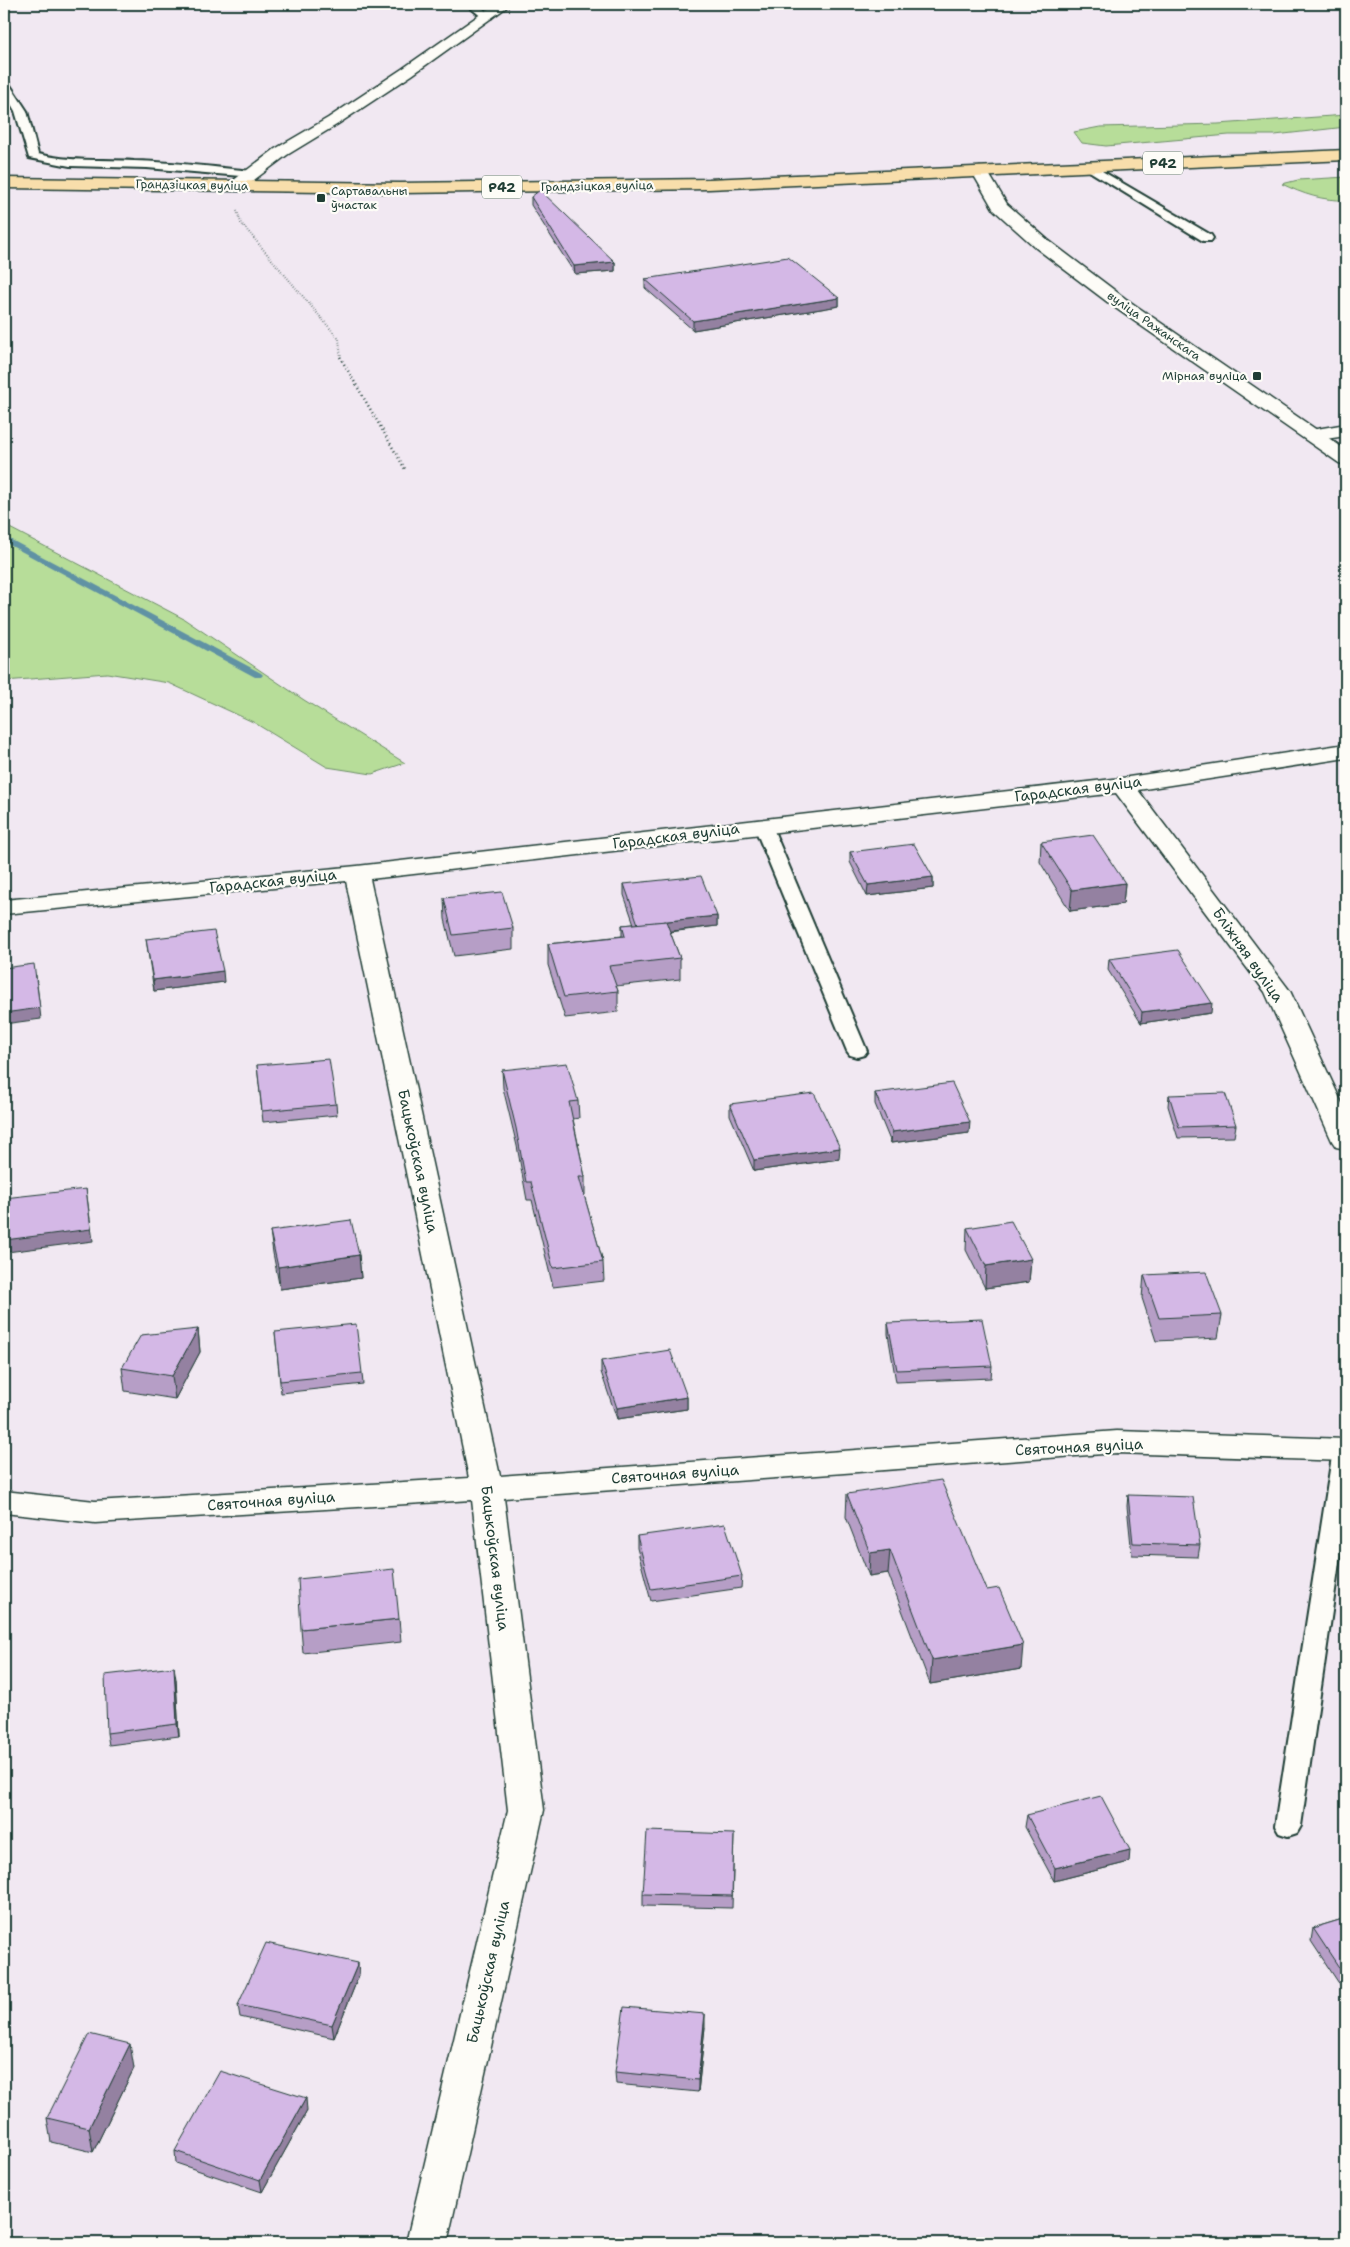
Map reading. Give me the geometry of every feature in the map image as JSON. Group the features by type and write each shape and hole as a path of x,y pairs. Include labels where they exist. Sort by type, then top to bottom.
{"main road":[{"name":"Р42","path":"980,172 1346,154"},
{"name":"Грандзіцкая вуліца","path":"4,184 400,188 682,184 980,172"}],"street":[{"path":"236,186 281,152 398,78 504,4"},
{"name":"вуліца Ражанскага","path":"980,172 1000,207 1042,244 1120,303 1346,459"},
{"path":"1312,436 1346,430"},
{"name":"Гарадская вуліца","path":"4,907 357,873 1122,785 1346,751"},
{"name":"Бліжняя вуліца","path":"1122,785 1277,990 1346,1141"},
{"name":"Бацькоўская вуліца","path":"357,873 487,1488 526,1810 426,2243"},
{"name":"Святочная вуліца","path":"4,1502 95,1512 487,1488 1117,1442 1345,1450"}],"lane":[{"path":"471,4 487,16"},
{"path":"4,84 21,111 33,156 50,162 180,166 252,174"},
{"path":"1090,167 1207,238"},
{"path":"763,826 856,1051"},
{"path":"1288,1826 1345,1450"}],"path":[{"path":"236,186 235,202 241,223 339,339 340,357 405,469"}],"green space":[{"path":"1346,115 1346,127 1275,135 1229,135 1106,146 1082,143 1074,132 1100,127 1218,124"},
{"path":"1346,177 1346,200 1313,196 1282,184 1298,180"},
{"path":"4,525 184,619 304,700 405,763 372,774 327,767 253,722 169,683 107,673 4,681"}],"building":[{"path":"540,190 615,262 574,266 531,197"},
{"path":"788,257 839,298 693,321 645,279"},
{"path":"1093,835 1125,883 1072,890 1041,842"},
{"path":"914,844 933,877 868,885 850,852"},
{"path":"701,876 717,916 638,924 624,884"},
{"path":"502,892 513,928 453,935 444,898"},
{"path":"666,921 680,958 609,966 618,991 564,997 548,944 625,936 622,925"},
{"path":"214,931 223,971 153,980 146,939"},
{"path":"1178,950 1212,1003 1142,1012 1109,959"},
{"path":"34,964 40,1008 4,1013 4,968"},
{"path":"329,1059 336,1104 262,1111 257,1065"},
{"path":"567,1063 578,1101 569,1102 585,1177 579,1177 603,1262 553,1268 531,1182 526,1182 516,1128 502,1070"},
{"path":"952,1083 970,1122 892,1132 875,1093"},
{"path":"814,1093 840,1148 754,1160 730,1104"},
{"path":"1225,1093 1236,1125 1179,1127 1169,1095"},
{"path":"86,1189 91,1229 5,1240 4,1198"},
{"path":"351,1220 359,1255 278,1267 270,1231"},
{"path":"1011,1221 1031,1259 986,1266 967,1228"},
{"path":"1206,1272 1222,1315 1159,1318 1144,1275"},
{"path":"982,1319 992,1366 897,1370 888,1323"},
{"path":"356,1324 362,1373 280,1381 275,1332"},
{"path":"198,1329 172,1376 122,1368 141,1335"},
{"path":"670,1350 687,1397 617,1408 601,1361"},
{"path":"941,1480 987,1590 999,1588 1023,1645 932,1660 890,1550 870,1553 847,1494"},
{"path":"1128,1495 1193,1497 1200,1545 1133,1543"},
{"path":"725,1524 742,1576 651,1589 637,1536"},
{"path":"394,1569 399,1619 301,1629 298,1579"},
{"path":"174,1667 177,1724 107,1733 105,1675"},
{"path":"1101,1796 1130,1850 1055,1868 1027,1815"},
{"path":"647,1831 734,1834 732,1896 643,1894"},
{"path":"1346,1918 1346,1978 1313,1928"},
{"path":"266,1943 358,1963 332,2025 238,2005"},
{"path":"624,2007 705,2014 698,2080 615,2072"},
{"path":"89,2034 130,2044 89,2128 47,2118"},
{"path":"220,2071 306,2098 260,2180 175,2151"}],"waterway":[{"path":"4,539 258,675"}],"place":[{"name":"Сартавальны ўчастак","path":"321,198"},
{"name":"Мірная вуліца","path":"1257,376"}]}
